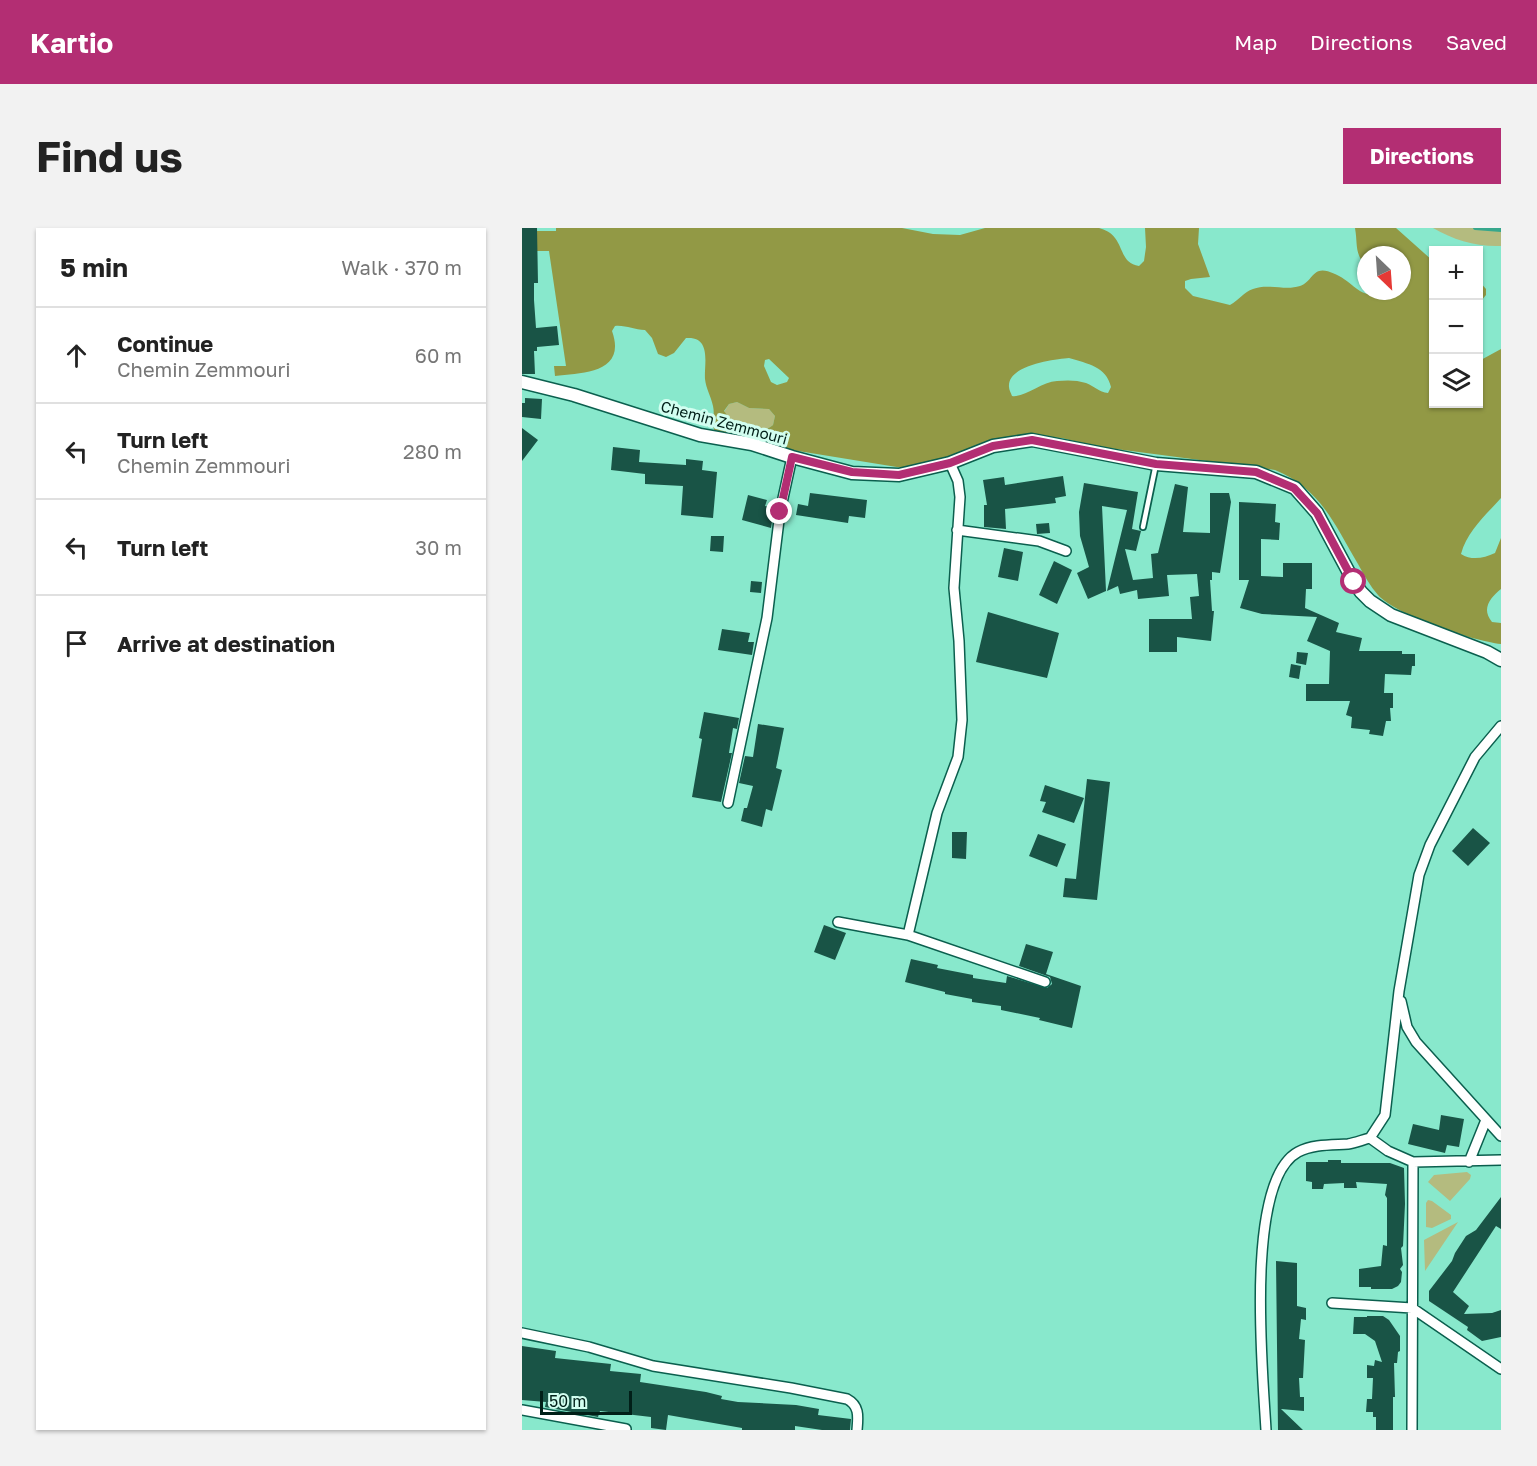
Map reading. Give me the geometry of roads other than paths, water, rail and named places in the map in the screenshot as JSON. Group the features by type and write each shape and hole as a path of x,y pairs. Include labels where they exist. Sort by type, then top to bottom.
{"street":[{"name":"Chemin Zemmouri","path":"522,382 574,395 700,435 752,444 852,472 899,475 950,463 993,446 1032,440 1156,464 1256,472 1294,488 1317,513 1354,582 1370,601 1391,615 1487,652 1501,660"},
{"path":"729,803 767,618 780,512 792,457"},
{"path":"908,936 937,813 958,757 962,720 954,588 960,497 958,481 950,463"},
{"path":"957,530 1038,542 1065,551"},
{"name":"Chemin Zemmouri","path":"1487,652 1501,651"},
{"path":"1266,1430 1260,1304 1264,1226 1274,1189 1284,1164 1298,1152 1319,1146 1350,1143 1370,1138 1385,1115 1399,991 1419,875 1430,845 1475,757 1501,726"},
{"path":"837,922 908,936 1045,982"},
{"path":"1399,991 1407,1027 1416,1042 1501,1136"},
{"path":"1469,1162 1486,1120"},
{"path":"1370,1138 1388,1151 1413,1162 1501,1160"},
{"path":"1412,1430 1413,1162"},
{"path":"1332,1303 1412,1308 1501,1368"},
{"path":"522,1333 589,1347 653,1366 847,1399 852,1401 858,1410 857,1430"},
{"path":"522,1410 626,1429"}],"lane":[{"path":"1143,527 1156,464"}],"waterway":[{"path":"1475,228 1501,230"}]}
